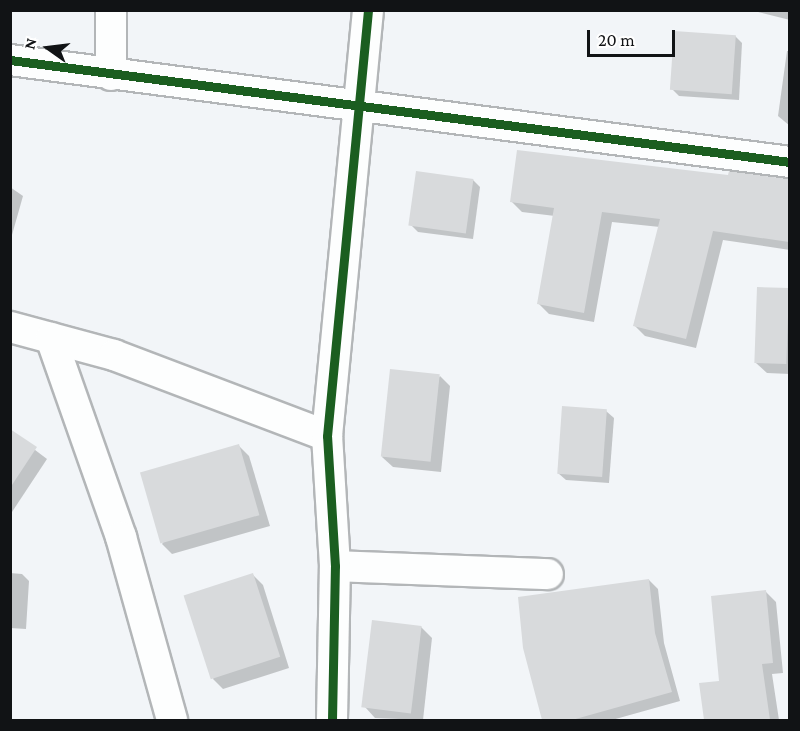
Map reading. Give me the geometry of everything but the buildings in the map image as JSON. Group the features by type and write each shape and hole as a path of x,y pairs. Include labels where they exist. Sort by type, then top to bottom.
{"street":[{"path":"111,10 111,75"},
{"path":"332,720 335,566 327,436 356,104 368,10"},
{"path":"10,60 111,75 356,104 579,137 789,162"},
{"path":"10,327 177,377 327,436"},
{"path":"51,338 121,537 172,720"},
{"path":"335,566 548,574"}],"cycle path":[{"path":"332,720 335,566 327,436 368,10"},
{"path":"10,60 790,162"}]}
